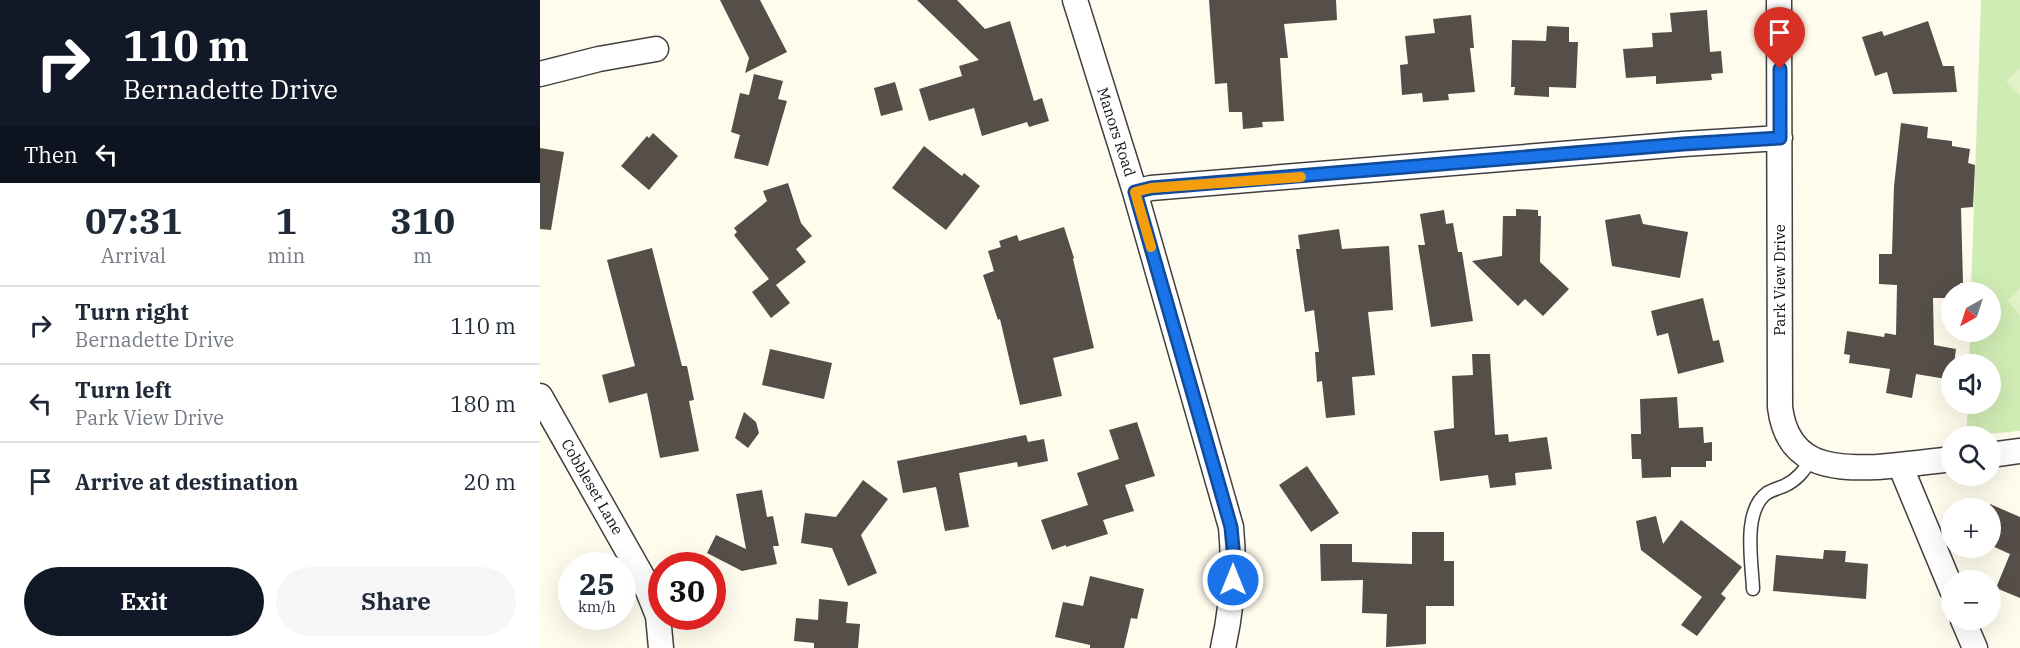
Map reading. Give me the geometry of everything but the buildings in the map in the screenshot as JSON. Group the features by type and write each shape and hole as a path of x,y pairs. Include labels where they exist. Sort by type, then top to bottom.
{"street":[{"name":"Manors Road","path":"1075,0 1135,192 1231,527 1233,580 1223,648"},
{"name":"Park View Drive","path":"1779,0 1780,406 1785,432 1796,448 1811,459 1826,465 1844,468 1941,460"},
{"path":"540,74 598,58 657,49"},
{"path":"1135,192 1151,188 1780,138"},
{"name":"Cobbleset Lane","path":"540,396 642,576 658,616 661,648"},
{"path":"2001,453 2020,451"},
{"path":"1900,465 1944,570"},
{"path":"1967,630 1975,648"}],"lane":[{"path":"1753,589 1752,514 1759,501 1767,493 1802,474 1811,459"}],"green space":[{"path":"1981,0 2020,0 2020,431 2001,433 2001,426 1967,426 1967,414 2001,414 2001,354 1969,354 1970,342 2001,342 2001,282 1971,282"},
{"path":"2020,68 2020,95 2006,81"},
{"path":"2020,288 2020,315 2007,301"}],"slow traffic":[{"path":"1151,247 1135,192 1151,188 1301,177"}],"route":[{"path":"1233,580 1231,527 1135,192 1151,188 1780,138 1780,69"}]}
